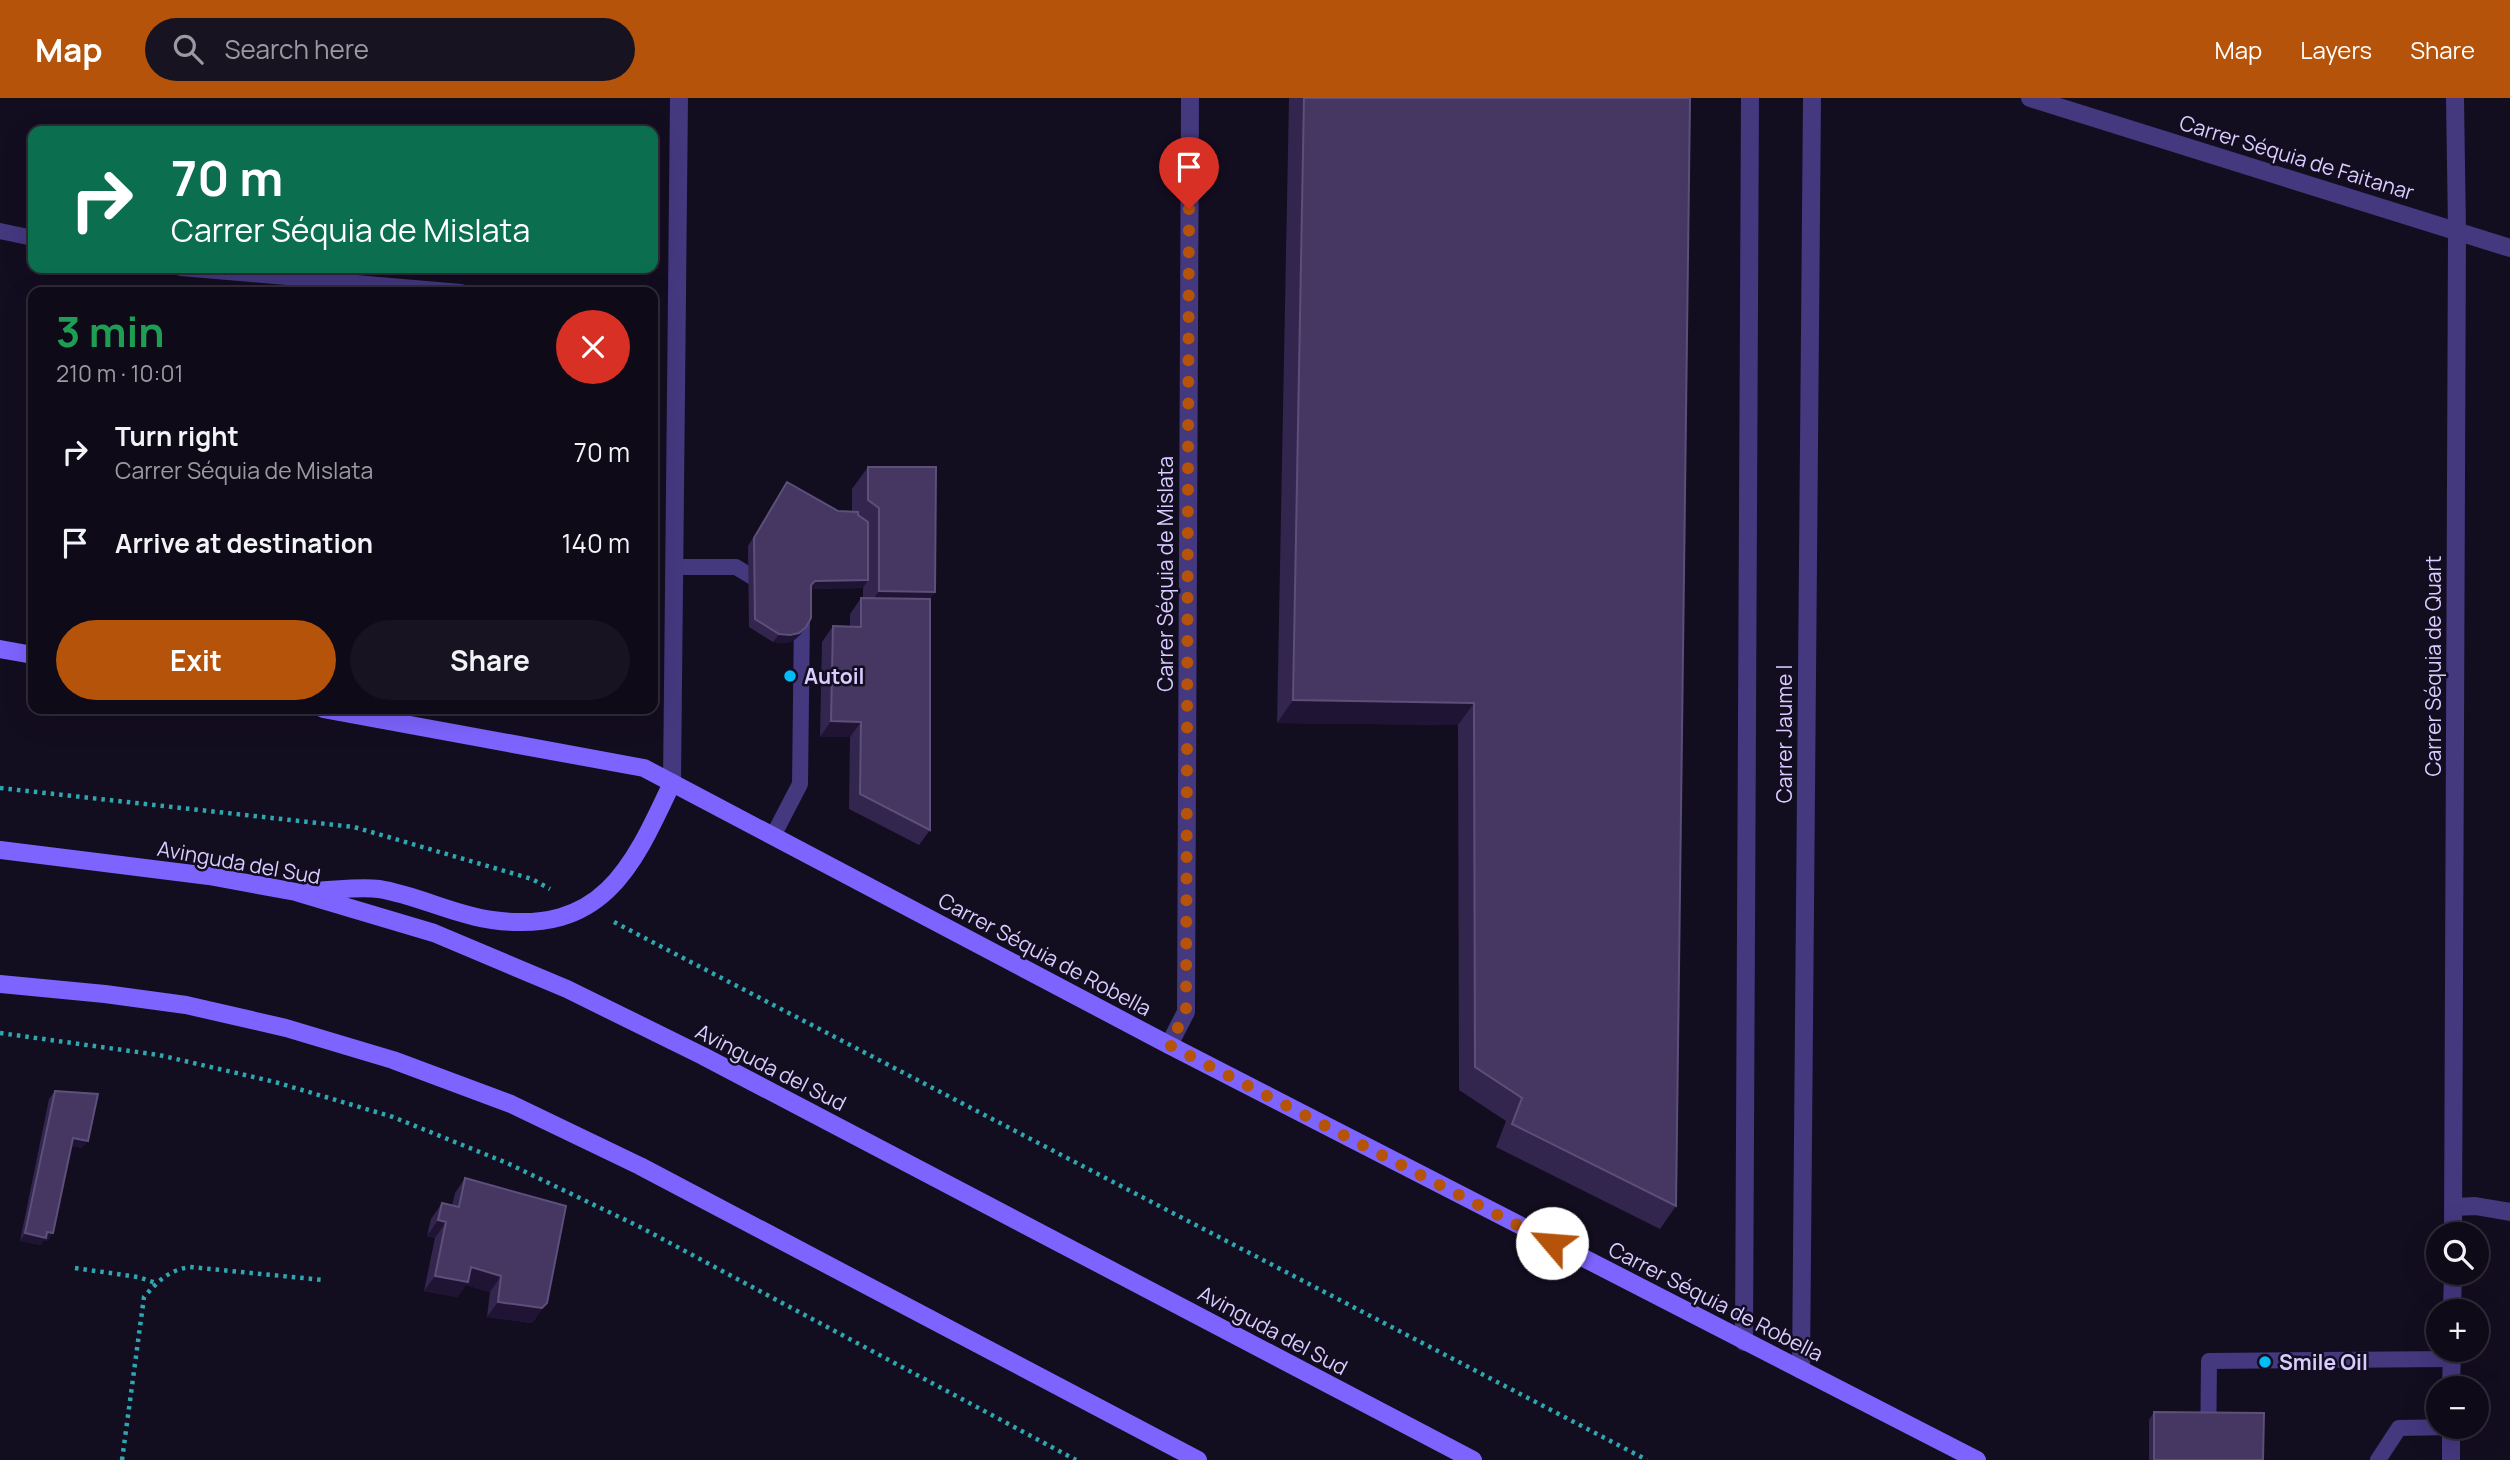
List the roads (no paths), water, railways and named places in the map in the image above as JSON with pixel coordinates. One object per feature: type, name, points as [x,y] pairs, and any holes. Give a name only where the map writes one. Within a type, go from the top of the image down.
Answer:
[{"type":"main road","points":[[0,649],[28,654]]},
{"type":"main road","name":"Carrer Séquia de Robella","points":[[350,714],[644,768],[1169,1045],[1977,1460]]},
{"type":"main road","points":[[296,892],[378,888],[491,920],[543,922],[586,908],[610,891],[643,845],[672,783]]},
{"type":"main road","name":"Avinguda del Sud","points":[[0,850],[209,876],[296,892],[434,933],[567,989],[715,1063],[1473,1460]]},
{"type":"main road","points":[[0,984],[186,1005],[274,1025],[393,1060],[511,1104],[640,1166],[1198,1460]]},
{"type":"street","points":[[672,783],[679,98]]},
{"type":"street","name":"Carrer Séquia de Mislata","points":[[1169,1045],[1186,1012],[1190,98]]},
{"type":"street","name":"Carrer Jaume I","points":[[1744,1342],[1750,98]]},
{"type":"street","name":"Carrer Jaume I","points":[[1801,1370],[1812,98]]},
{"type":"street","name":"Carrer Séquia de Faitanar","points":[[2030,98],[2510,248]]},
{"type":"street","name":"Carrer Séquia de Quart","points":[[2453,1222],[2457,231],[2455,98]]},
{"type":"street","points":[[2454,1207],[2474,1206],[2510,1212]]},
{"type":"street","points":[[2451,1439],[2451,1460]]},
{"type":"lane","points":[[0,231],[28,237]]},
{"type":"lane","points":[[239,273],[403,287]]},
{"type":"lane","points":[[674,567],[736,567],[802,608],[800,784],[774,836]]},
{"type":"lane","points":[[2208,1460],[2209,1361],[2426,1355]]},
{"type":"lane","points":[[2378,1460],[2399,1428],[2426,1427]]},
{"type":"place","name":"Autoil","points":[[790,676]]},
{"type":"place","name":"Smile Oil","points":[[2265,1362]]}]
